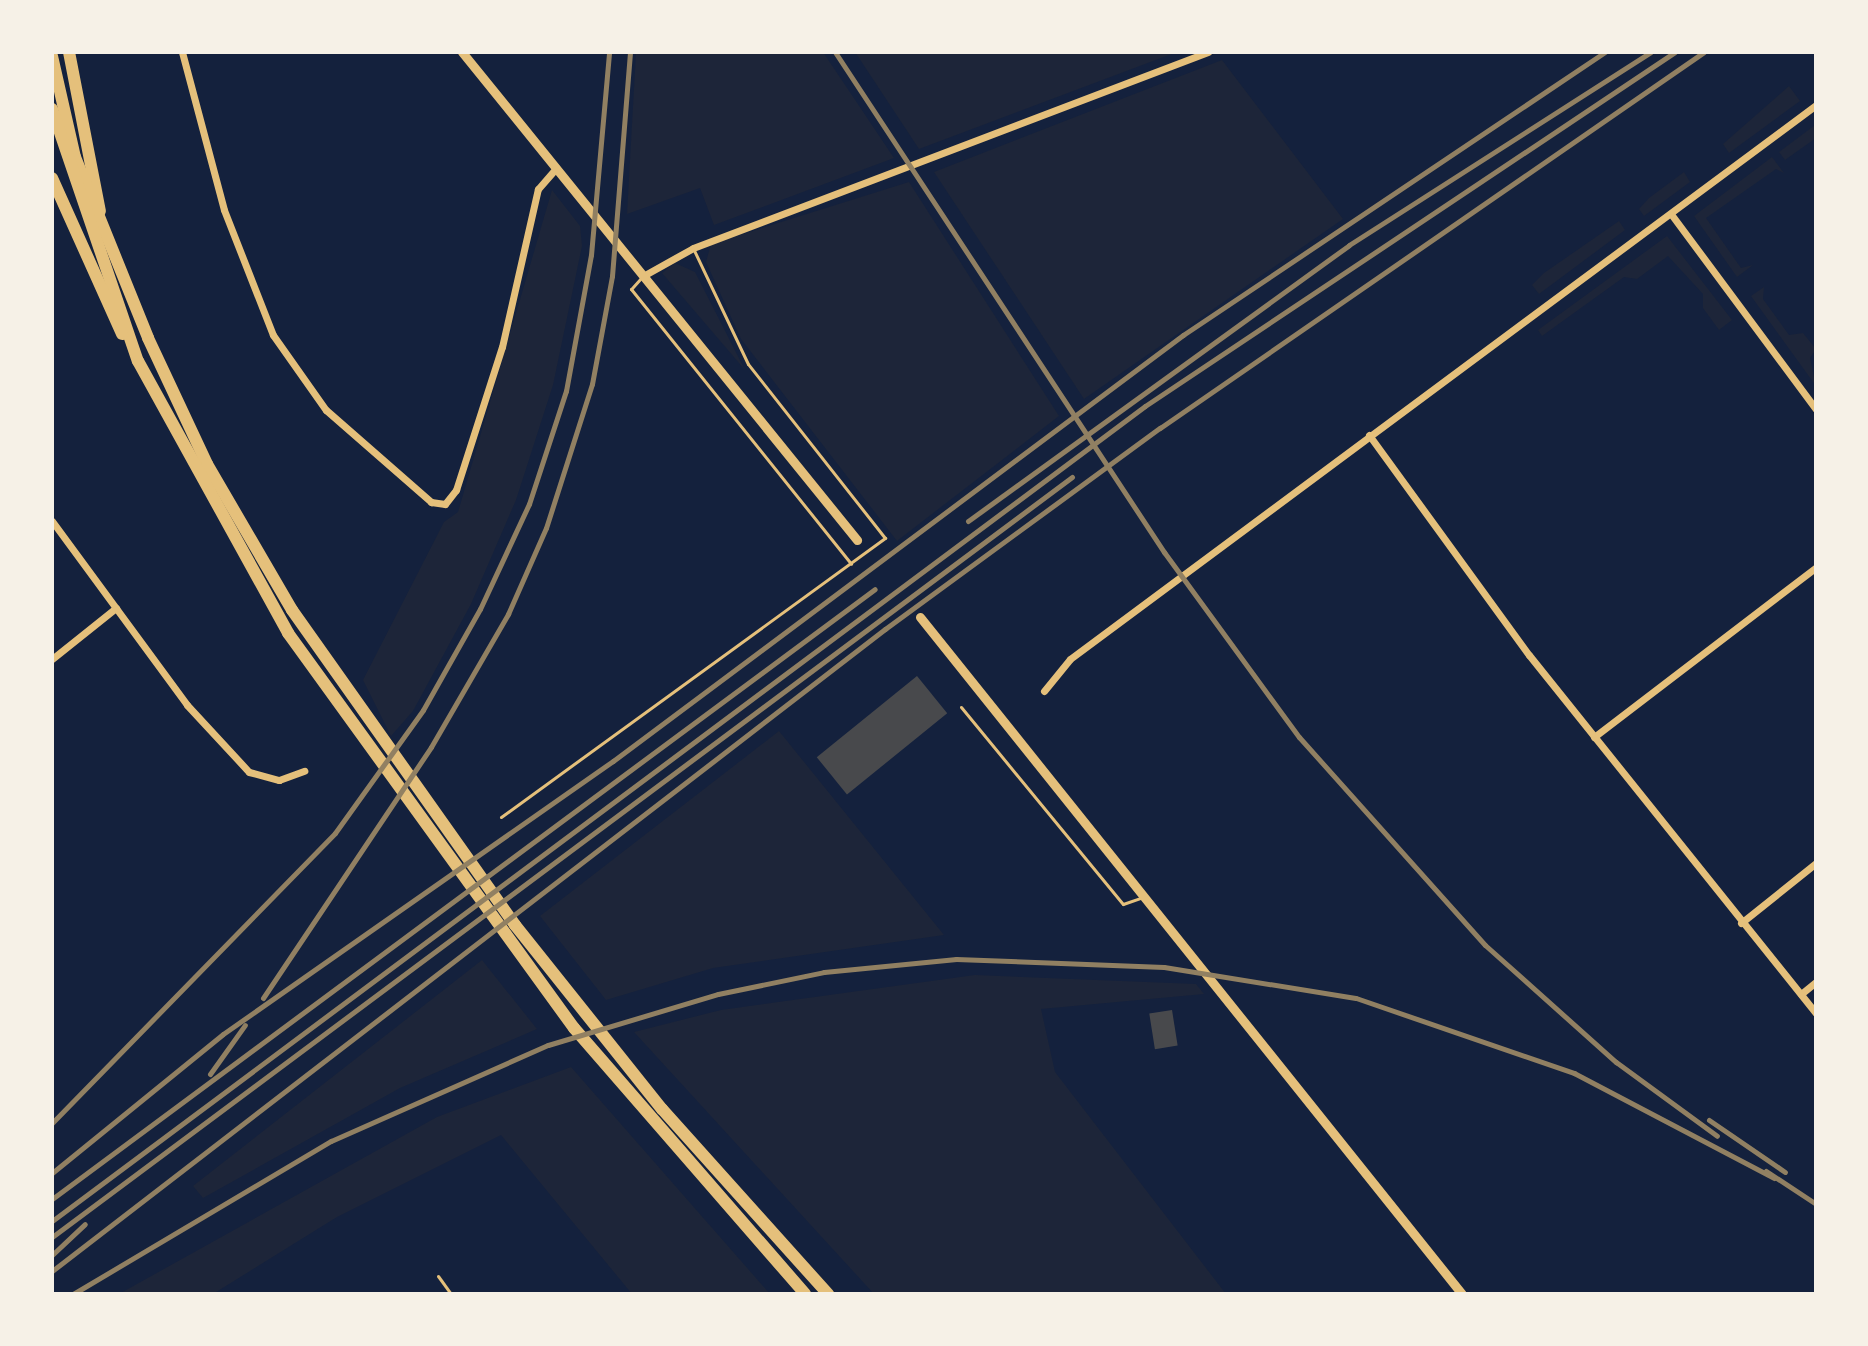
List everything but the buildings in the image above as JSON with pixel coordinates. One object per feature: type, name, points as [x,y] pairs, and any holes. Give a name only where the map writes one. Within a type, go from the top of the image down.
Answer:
[{"type":"highway","points":[[69,52],[101,223]]},
{"type":"highway","points":[[52,56],[75,157],[207,464],[385,749],[588,1018],[828,1294]]},
{"type":"highway","points":[[52,109],[138,361]]},
{"type":"highway","points":[[52,178],[138,361],[232,542],[373,759],[574,1028],[805,1294]]},
{"type":"street","points":[[182,52],[224,210],[273,335],[326,410],[431,502],[445,504],[456,490],[502,347],[538,189],[556,168]]},
{"type":"street","points":[[462,52],[857,540]]},
{"type":"street","points":[[643,276],[693,248],[1208,52]]},
{"type":"street","points":[[1044,691],[1070,659],[1816,105]]},
{"type":"street","points":[[1671,214],[1816,409]]},
{"type":"street","points":[[1369,435],[1594,737],[1816,1013]]},
{"type":"street","points":[[52,521],[187,705],[249,772],[279,780],[304,771]]},
{"type":"street","points":[[1594,737],[1816,567]]},
{"type":"street","points":[[52,659],[116,608]]},
{"type":"street","points":[[920,617],[1462,1294]]},
{"type":"street","points":[[1741,923],[1816,863]]},
{"type":"street","points":[[1801,994],[1816,982]]},
{"type":"lane","points":[[501,817],[885,538],[748,364],[693,248]]},
{"type":"lane","points":[[643,276],[631,289],[851,564]]},
{"type":"lane","points":[[961,707],[1123,904],[1143,895]]},
{"type":"lane","points":[[438,1276],[451,1294]]},
{"type":"shaded area","points":[[636,52],[823,52],[894,158],[714,225],[700,188],[627,214]]},
{"type":"shaded area","points":[[855,52],[1177,52],[919,149]]},
{"type":"shaded area","points":[[1222,60],[1343,219],[1084,399],[934,172]]},
{"type":"shaded area","points":[[1789,86],[1800,101],[1729,153],[1723,144]]},
{"type":"shaded area","points":[[1815,125],[1816,138],[1785,160],[1779,152]]},
{"type":"shaded area","points":[[1772,157],[1784,173],[1776,169],[1706,218],[1741,268],[1753,265],[1737,277],[1694,216]]},
{"type":"shaded area","points":[[1684,172],[1690,182],[1644,216],[1639,209],[1649,198]]},
{"type":"shaded area","points":[[909,182],[1059,416],[897,541],[741,339],[706,262],[711,244]]},
{"type":"shaded area","points":[[552,190],[580,226],[582,246],[553,385],[516,500],[471,604],[413,711],[391,736],[363,680],[444,522],[458,512]]},
{"type":"shaded area","points":[[1619,221],[1625,230],[1539,294],[1532,285],[1544,273]]},
{"type":"shaded area","points":[[1667,236],[1732,320],[1719,330],[1703,308],[1703,294],[1668,256],[1637,279],[1624,277],[1542,336],[1538,330]]},
{"type":"shaded area","points":[[675,263],[695,272],[745,370],[662,273]]},
{"type":"shaded area","points":[[1764,287],[1763,299],[1789,335],[1803,333],[1816,349],[1810,358],[1816,386],[1751,296]]},
{"type":"shaded area","points":[[779,731],[944,935],[713,968],[606,1000],[540,916]]},
{"type":"shaded area","points":[[482,960],[537,1029],[400,1088],[203,1198],[193,1186]]},
{"type":"shaded area","points":[[975,975],[1196,984],[1204,994],[1041,1009],[1055,1072],[1226,1294],[874,1294],[634,1032],[721,1010]]},
{"type":"shaded area","points":[[571,1067],[770,1294],[632,1294],[501,1135],[337,1217],[213,1294],[119,1294],[437,1117]]},
{"type":"railway","points":[[52,1123],[335,833],[423,710],[480,609],[529,504],[566,391],[591,255],[609,52]]},
{"type":"railway","points":[[263,998],[431,747],[508,614],[546,528],[592,384],[612,276],[630,52]]},
{"type":"railway","points":[[835,52],[1164,552],[1299,737],[1485,945],[1616,1062],[1717,1136]]},
{"type":"railway","points":[[52,1173],[223,1034],[613,761],[1183,335],[1605,52]]},
{"type":"railway","points":[[968,521],[1349,245],[1651,52]]},
{"type":"railway","points":[[52,1221],[1145,406],[1675,52]]},
{"type":"railway","points":[[52,1271],[885,629],[1160,428],[1704,52]]},
{"type":"railway","points":[[52,1237],[1072,477]]},
{"type":"railway","points":[[52,1199],[875,589]]},
{"type":"railway","points":[[73,1294],[331,1141],[548,1045],[718,994],[824,972],[956,959],[1164,967],[1356,998],[1574,1073],[1774,1178]]},
{"type":"railway","points":[[210,1074],[245,1025]]},
{"type":"railway","points":[[1709,1120],[1785,1172]]},
{"type":"railway","points":[[1766,1171],[1816,1204]]},
{"type":"railway","points":[[52,1255],[85,1224]]}]
